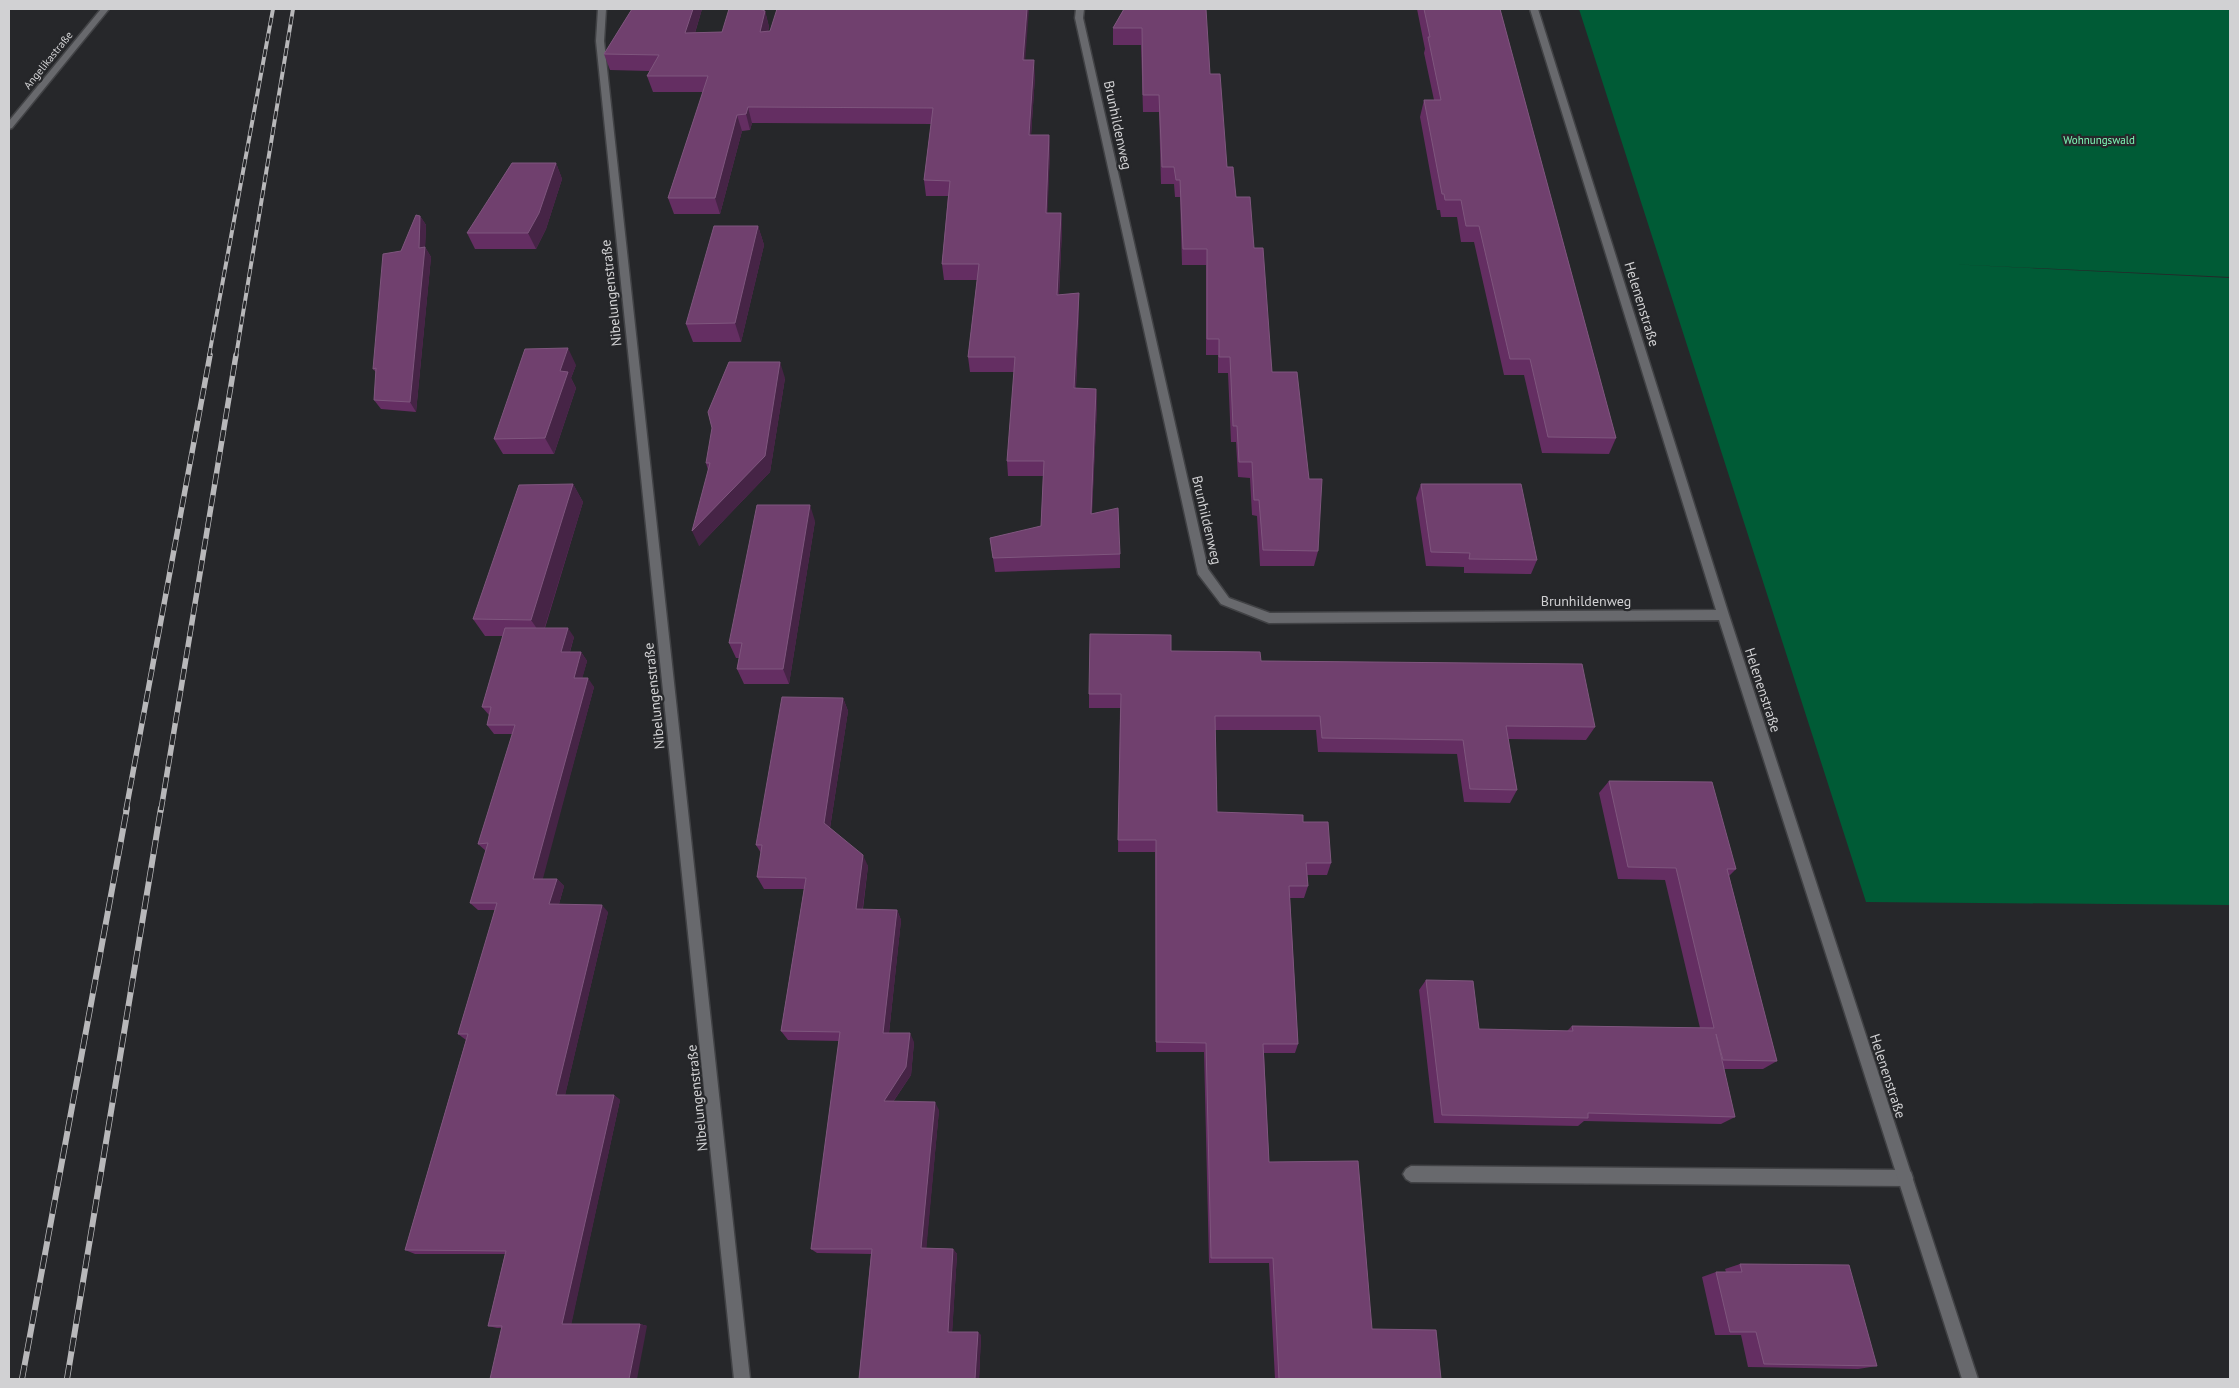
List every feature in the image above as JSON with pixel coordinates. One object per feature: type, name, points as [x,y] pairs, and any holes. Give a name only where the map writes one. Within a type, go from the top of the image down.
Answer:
[{"type":"street","name":"Angelikastraße","points":[[9,126],[105,9]]},
{"type":"street","name":"Nibelungenstraße","points":[[602,9],[600,41],[742,1379]]},
{"type":"street","name":"Brunhildenweg","points":[[1080,9],[1080,18],[1202,571],[1225,600],[1269,618],[1723,615]]},
{"type":"street","name":"Helenenstraße","points":[[1534,9],[1723,615],[1970,1379]]},
{"type":"street","points":[[1411,1174],[1905,1178]]},
{"type":"green space","name":"Wohnungswald","points":[[1579,9],[2230,9],[2230,277],[1948,264],[2230,278],[2230,905],[1866,902]]},
{"type":"building","points":[[632,9],[693,9],[685,33],[722,32],[729,9],[759,9],[765,11],[760,32],[770,31],[777,9],[1027,9],[1023,60],[1034,60],[1029,135],[1049,135],[1046,213],[1061,213],[1057,295],[1079,293],[1074,388],[1096,389],[1091,514],[1118,508],[1120,554],[993,558],[990,538],[1041,526],[1044,461],[1007,461],[1015,357],[968,357],[979,264],[942,264],[950,181],[924,180],[933,108],[748,107],[746,114],[737,115],[715,198],[668,198],[708,76],[647,76],[659,55],[604,54]]},
{"type":"building","points":[[1124,9],[1206,9],[1210,74],[1220,74],[1227,167],[1233,167],[1236,197],[1250,197],[1254,248],[1263,248],[1272,372],[1297,372],[1309,479],[1322,479],[1318,551],[1263,550],[1259,500],[1254,500],[1252,462],[1239,462],[1237,426],[1233,426],[1230,357],[1219,357],[1219,339],[1207,339],[1207,249],[1183,249],[1180,180],[1176,180],[1174,167],[1162,167],[1159,95],[1143,95],[1142,28],[1113,28]]},
{"type":"building","points":[[1424,9],[1500,9],[1616,438],[1548,437],[1530,359],[1510,359],[1479,226],[1466,226],[1461,200],[1445,200],[1444,194],[1442,194],[1424,100],[1441,100]]},
{"type":"building","points":[[512,163],[556,163],[539,213],[528,233],[467,233]]},
{"type":"building","points":[[416,215],[420,216],[419,248],[425,247],[410,402],[374,400],[376,368],[373,369],[383,254],[401,251]]},
{"type":"building","points":[[714,226],[758,226],[735,323],[686,324]]},
{"type":"building","points":[[568,348],[560,371],[568,372],[545,438],[494,439],[525,349]]},
{"type":"building","points":[[729,362],[780,362],[765,456],[692,531],[710,463],[706,463],[712,428],[708,412]]},
{"type":"building","points":[[573,484],[531,620],[473,619],[519,485]]},
{"type":"building","points":[[1421,484],[1521,484],[1537,560],[1469,559],[1470,553],[1431,552]]},
{"type":"building","points":[[757,505],[810,505],[783,669],[737,669],[742,643],[729,643]]},
{"type":"building","points":[[505,628],[568,628],[561,652],[581,652],[574,678],[588,678],[533,879],[557,879],[549,904],[602,905],[556,1095],[614,1095],[562,1324],[640,1324],[629,1379],[490,1379],[502,1326],[488,1326],[506,1251],[405,1250],[468,1034],[458,1034],[497,903],[470,903],[488,843],[478,844],[515,725],[487,725],[491,707],[482,707]]},
{"type":"building","points":[[1090,634],[1171,635],[1171,651],[1260,652],[1261,661],[1582,664],[1595,727],[1506,726],[1517,790],[1470,789],[1463,740],[1322,738],[1320,716],[1215,716],[1217,812],[1303,815],[1303,822],[1328,822],[1331,863],[1306,863],[1308,886],[1289,886],[1298,1044],[1263,1044],[1269,1162],[1358,1161],[1372,1329],[1436,1330],[1441,1379],[1279,1379],[1273,1258],[1211,1258],[1206,1043],[1156,1042],[1156,840],[1118,840],[1121,694],[1089,694]]},
{"type":"building","points":[[782,697],[843,698],[824,823],[863,855],[856,909],[897,910],[883,1033],[910,1033],[906,1067],[884,1101],[935,1102],[921,1248],[953,1249],[948,1332],[978,1332],[975,1379],[859,1379],[872,1249],[811,1249],[840,1032],[781,1031],[806,878],[757,877],[762,845],[756,845]]},
{"type":"building","points":[[1609,781],[1712,782],[1736,869],[1727,869],[1777,1061],[1723,1060],[1716,1034],[1735,1117],[1588,1113],[1588,1118],[1442,1115],[1426,980],[1473,981],[1479,1029],[1573,1031],[1572,1026],[1714,1028],[1676,868],[1628,867]]},
{"type":"building","points":[[1740,1264],[1849,1265],[1877,1366],[1764,1364],[1756,1332],[1730,1332],[1716,1272],[1742,1272]]},
{"type":"railway","points":[[209,356],[273,9]]},
{"type":"railway","points":[[236,356],[293,9]]},
{"type":"railway","points":[[126,810],[210,355]]},
{"type":"railway","points":[[161,810],[236,355]]},
{"type":"railway","points":[[22,1379],[127,808]]},
{"type":"railway","points":[[67,1379],[161,808]]}]
